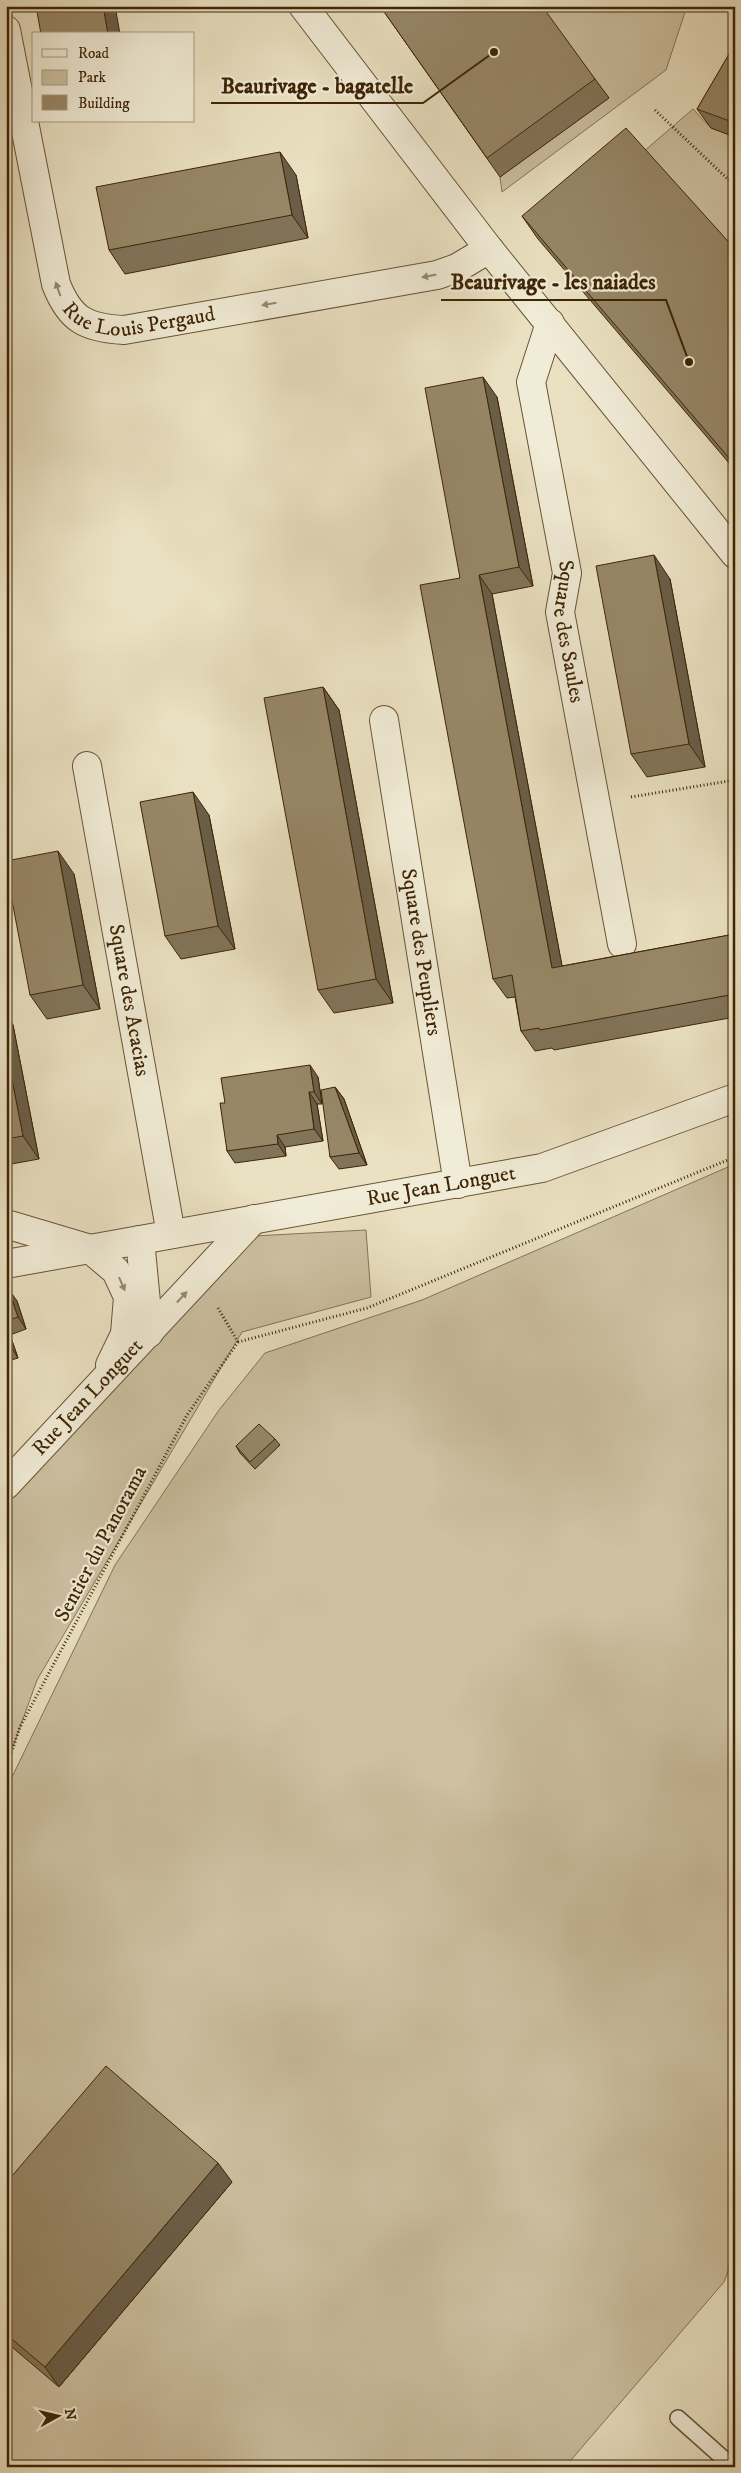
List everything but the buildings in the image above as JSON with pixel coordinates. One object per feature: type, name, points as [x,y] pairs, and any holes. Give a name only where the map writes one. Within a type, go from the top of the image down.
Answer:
[{"type":"street","points":[[303,6],[489,249],[735,554]]},
{"type":"street","name":"Rue Louis Pergaud","points":[[6,30],[56,284],[62,301],[71,313],[86,324],[106,329],[124,330],[437,275],[457,268],[489,249]]},
{"type":"street","name":"Square des Saules","points":[[550,323],[531,382],[567,573],[560,612],[622,944]]},
{"type":"street","name":"Square des Peupliers","points":[[384,720],[458,1184]]},
{"type":"street","name":"Square des Acacias","points":[[87,766],[172,1234]]},
{"type":"street","name":"Rue Jean Longuet","points":[[6,1264],[542,1168],[735,1098]]},
{"type":"street","name":"Rue Jean Longuet","points":[[6,1485],[97,1390],[254,1219]]},
{"type":"street","points":[[6,1224],[90,1249],[116,1271],[128,1297],[125,1334],[97,1390]]},
{"type":"street","points":[[140,1240],[149,1333]]},
{"type":"lane","points":[[678,2418],[734,2466]]},
{"type":"path","points":[[655,110],[735,186]]},
{"type":"path","points":[[596,803],[735,780]]},
{"type":"path","points":[[214,1301],[238,1342],[367,1308],[735,1157]]},
{"type":"path","name":"Sentier du Panorama","points":[[6,1769],[20,1727],[188,1415],[238,1342]]},
{"type":"green space","points":[[541,6],[687,6],[666,70],[502,192],[500,177],[609,98]]},
{"type":"green space","points":[[693,109],[711,128],[735,137],[735,254],[643,152]]},
{"type":"green space","points":[[735,1164],[735,2253],[724,2282],[565,2467],[6,2467],[6,1797],[13,1775],[115,1565],[219,1410],[265,1353],[422,1300]]},
{"type":"green space","points":[[366,1230],[371,1297],[242,1332],[37,1680],[6,1766],[6,1473],[254,1236]]},
{"type":"place","name":"Beaurivage - bagatelle","points":[[494,52]]},
{"type":"place","name":"Beaurivage - les naiades","points":[[689,362]]}]
